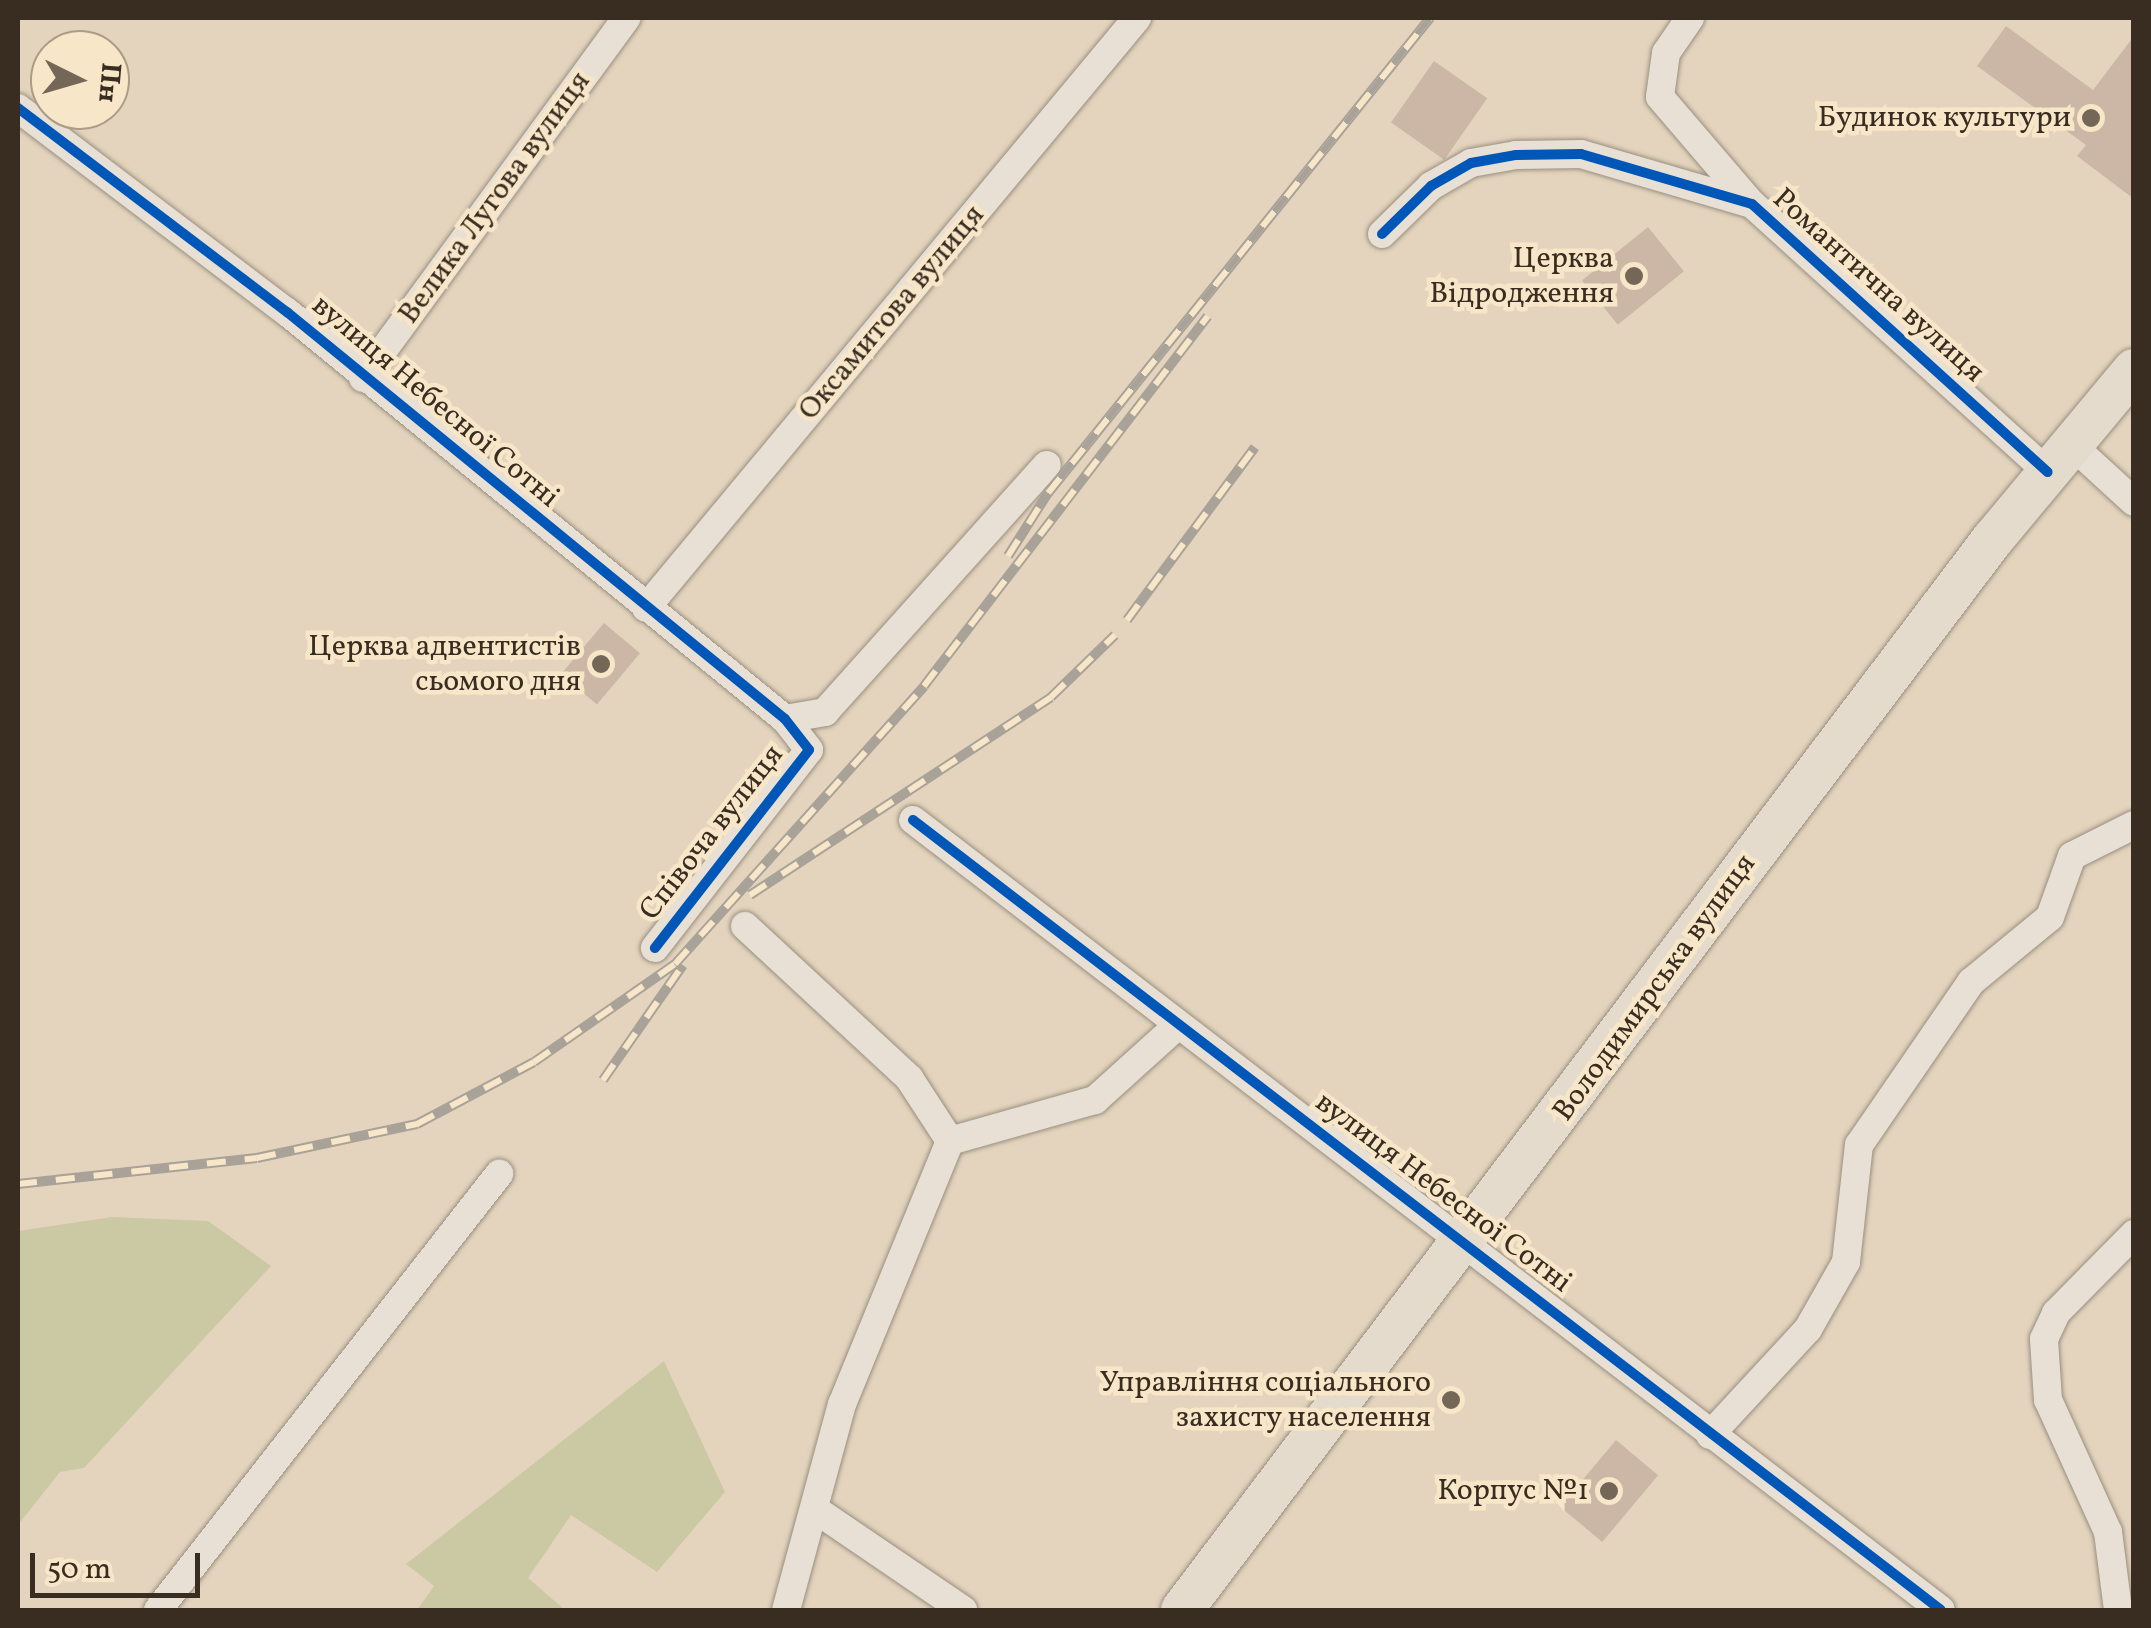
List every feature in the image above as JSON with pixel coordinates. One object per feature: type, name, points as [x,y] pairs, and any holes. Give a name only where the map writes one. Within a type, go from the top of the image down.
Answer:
[{"type":"main road","name":"Володимирська вулиця","points":[[1182,1610],[2061,459],[2134,370]]},
{"type":"street","name":"Велика Лугова вулиця","points":[[363,378],[626,18]]},
{"type":"street","name":"Оксамитова вулиця","points":[[646,608],[1137,18]]},
{"type":"street","points":[[1690,18],[1666,52],[1660,98],[1752,204]]},
{"type":"street","name":"вулиця Небесної Сотні","points":[[18,108],[363,378],[785,719],[808,750]]},
{"type":"street","name":"Романтична вулиця","points":[[1382,234],[1431,186],[1471,163],[1516,155],[1581,154],[1752,204],[2061,459],[2134,502]]},
{"type":"street","points":[[785,719],[825,712],[1048,464]]},
{"type":"street","name":"Співоча вулиця","points":[[655,948],[808,750]]},
{"type":"street","name":"вулиця Небесної Сотні","points":[[913,820],[1178,1025],[1468,1240],[1710,1435],[1940,1610]]},
{"type":"street","points":[[1710,1435],[1808,1329],[1837,1279],[1856,1224],[1859,1145],[1971,982],[2050,918],[2072,856],[2134,825]]},
{"type":"street","points":[[745,926],[909,1078],[950,1141]]},
{"type":"street","points":[[950,1141],[1096,1100],[1178,1025]]},
{"type":"street","points":[[786,1610],[842,1404],[950,1141]]},
{"type":"street","points":[[158,1610],[499,1174]]},
{"type":"street","points":[[2118,1610],[2108,1532],[2048,1400],[2044,1339],[2056,1313],[2134,1234]]},
{"type":"street","points":[[816,1510],[963,1610]]},
{"type":"shaded area","points":[[112,1217],[208,1221],[271,1266],[84,1468],[60,1472],[18,1525],[18,1231]]},
{"type":"shaded area","points":[[664,1361],[725,1492],[657,1572],[571,1515],[528,1578],[565,1610],[417,1610],[434,1586],[406,1564]]},
{"type":"building","name":"Будинок культури","points":[[2006,26],[2093,90],[2134,36],[2134,199],[2077,156],[2086,145],[1977,66]]},
{"type":"building","points":[[1434,61],[1487,98],[1444,160],[1391,122]]},
{"type":"building","name":"Церква Відродження","points":[[1648,227],[1684,271],[1618,325],[1582,280]]},
{"type":"building","name":"Церква адвентистів сьомого дня","points":[[604,623],[640,653],[597,705],[561,674]]},
{"type":"building","name":"Корпус №1","points":[[1616,1440],[1658,1475],[1602,1542],[1560,1507]]},
{"type":"railway","points":[[1008,556],[1048,493],[1430,18]]},
{"type":"railway","points":[[18,1184],[257,1158],[417,1124],[534,1062],[675,964],[924,686],[1208,316]]},
{"type":"railway","points":[[1127,620],[1255,447]]},
{"type":"railway","points":[[750,895],[1051,697],[1115,635]]},
{"type":"railway","points":[[603,1080],[683,965]]},
{"type":"cycle path","points":[[18,108],[287,312],[785,719],[809,750],[655,948]]},
{"type":"cycle path","points":[[1382,234],[1431,186],[1471,163],[1516,155],[1581,154],[1752,204],[2048,472]]},
{"type":"cycle path","points":[[913,820],[1941,1610]]},
{"type":"place","name":"Будинок культури","points":[[2091,118]]},
{"type":"place","name":"Церква Відродження","points":[[1634,276]]},
{"type":"place","name":"Церква адвентистів сьомого дня","points":[[601,664]]},
{"type":"place","name":"Управління соціального захисту населення","points":[[1451,1400]]},
{"type":"place","name":"Корпус №1","points":[[1609,1491]]}]
